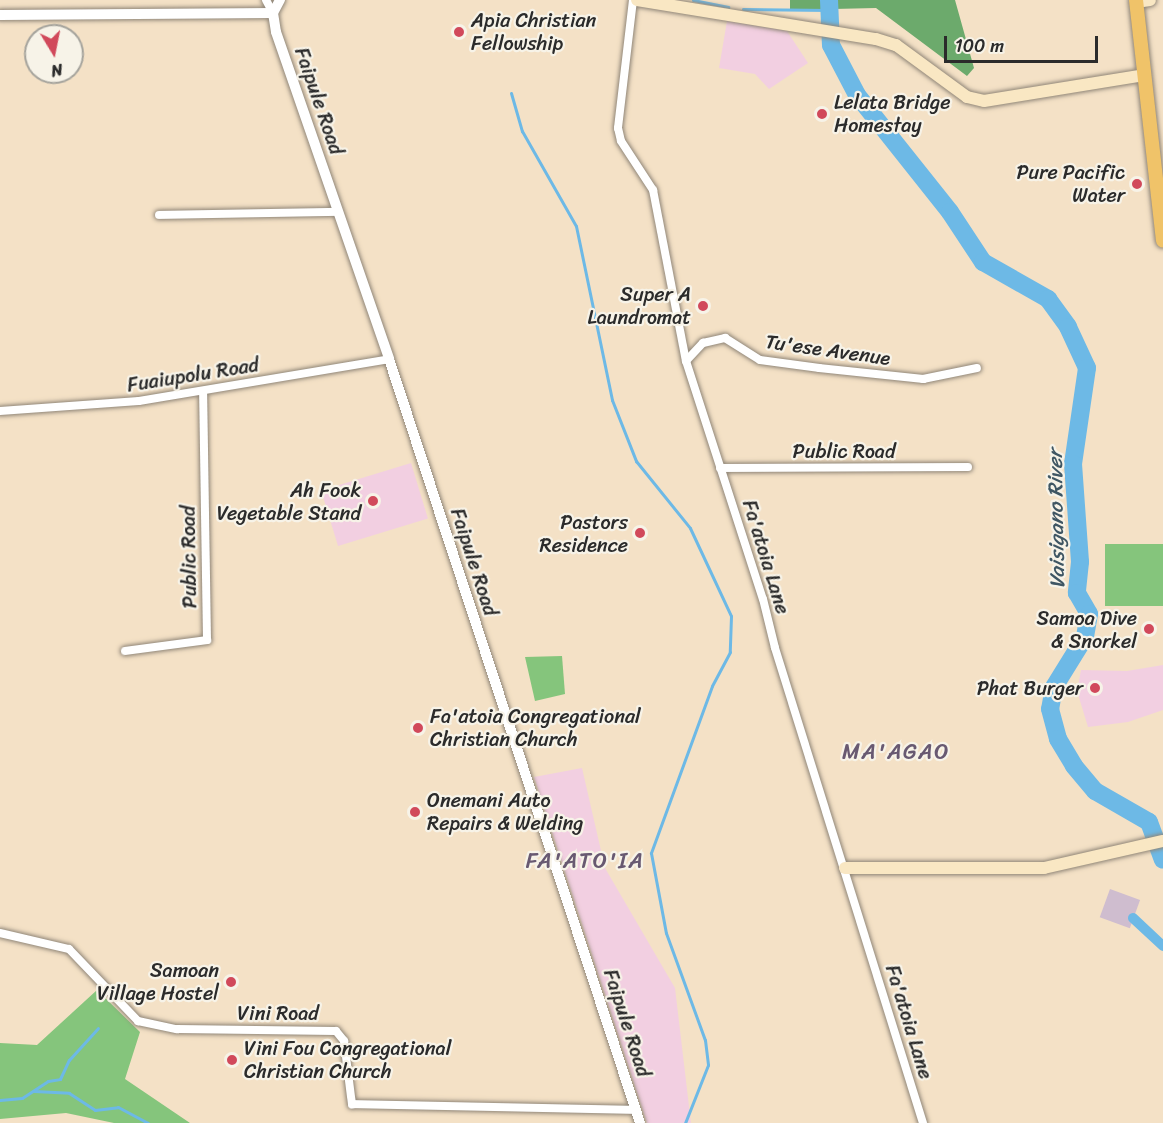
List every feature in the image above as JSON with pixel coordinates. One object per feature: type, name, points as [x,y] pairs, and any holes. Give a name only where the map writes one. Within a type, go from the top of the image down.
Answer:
[{"type":"main road","points":[[635,0],[858,36],[896,45],[967,98],[984,101],[1144,75]]},
{"type":"main road","points":[[1141,1],[1144,75],[1163,240]]},
{"type":"main road","points":[[844,868],[1044,868],[1163,841]]},
{"type":"street","points":[[266,0],[273,13]]},
{"type":"street","points":[[273,13],[280,0]]},
{"type":"street","name":"Fa'atoia Lane","points":[[635,0],[618,128],[631,161],[653,190],[686,361],[922,1123]]},
{"type":"street","points":[[0,15],[273,13]]},
{"type":"street","name":"Faipule Road","points":[[273,13],[276,32],[389,359],[640,1123]]},
{"type":"street","points":[[159,215],[338,212]]},
{"type":"street","name":"Tu'ese Avenue","points":[[686,361],[703,343],[725,338],[760,360],[819,368],[923,379],[977,368]]},
{"type":"street","name":"Fuaiupolu Road","points":[[0,411],[140,401],[389,359]]},
{"type":"street","name":"Public Road","points":[[125,651],[207,640],[203,391]]},
{"type":"street","name":"Public Road","points":[[720,468],[968,467]]},
{"type":"street","name":"Vini Road","points":[[0,933],[69,949],[138,1021],[177,1029],[336,1031],[344,1041],[352,1104],[636,1110]]},
{"type":"shaded area","points":[[727,21],[787,31],[808,63],[769,89],[755,74],[719,68]]},
{"type":"shaded area","name":"Ah Fook Vegetable Stand","points":[[411,463],[428,518],[338,546],[321,490]]},
{"type":"shaded area","points":[[1163,665],[1163,710],[1128,722],[1088,727],[1077,691],[1081,670],[1127,671]]},
{"type":"shaded area","points":[[582,768],[605,868],[675,988],[691,1123],[647,1123],[534,777]]},
{"type":"shaded area","points":[[1110,889],[1140,900],[1130,928],[1100,917]]},
{"type":"green space","points":[[790,0],[955,0],[974,68],[967,76],[876,8],[790,10]]},
{"type":"green space","points":[[1105,544],[1163,544],[1163,606],[1105,606]]},
{"type":"green space","points":[[562,656],[565,694],[535,701],[525,657]]},
{"type":"green space","points":[[97,990],[140,1032],[125,1079],[190,1123],[114,1123],[66,1113],[0,1119],[0,1043],[37,1045]]},
{"type":"waterway","points":[[693,0],[728,7]]},
{"type":"waterway","name":"Vaisigano River","points":[[829,0],[831,45],[857,95],[950,212],[983,262],[1048,299],[1068,327],[1087,368],[1073,464],[1080,562],[1077,593],[1089,614],[1085,637],[1054,687],[1050,709],[1058,739],[1074,766],[1095,791],[1149,822],[1163,860]]},
{"type":"waterway","points":[[743,9],[829,10]]},
{"type":"waterway","points":[[511,93],[522,131],[576,226],[612,400],[636,461],[690,528],[731,616],[730,652],[712,686],[651,853],[666,933],[705,1040],[708,1065],[685,1123]]},
{"type":"waterway","points":[[1133,918],[1163,946]]},
{"type":"waterway","points":[[0,1100],[22,1098],[48,1081],[60,1079],[69,1060],[98,1028]]},
{"type":"waterway","points":[[34,1091],[69,1093],[95,1110],[118,1107],[148,1123]]},
{"type":"place","name":"Apia Christian Fellowship","points":[[459,32]]},
{"type":"place","name":"Lelata Bridge Homestay","points":[[822,114]]},
{"type":"place","name":"Pure Pacific Water","points":[[1137,184]]},
{"type":"place","name":"Super A Laundromat","points":[[703,306]]},
{"type":"place","name":"Ah Fook Vegetable Stand","points":[[373,501]]},
{"type":"place","name":"Pastors Residence","points":[[640,533]]},
{"type":"place","name":"Samoa Dive & Snorkel","points":[[1149,629]]},
{"type":"place","name":"Phat Burger","points":[[1095,688]]},
{"type":"place","name":"Fa'atoia Congregational Christian Church","points":[[418,728]]},
{"type":"place","name":"Onemani Auto Repairs & Welding","points":[[415,812]]},
{"type":"place","name":"Samoan Village Hostel","points":[[231,982]]},
{"type":"place","name":"Vini Fou Congregational Christian Church","points":[[232,1060]]},
{"type":"district","name":"MA'AGAO","points":[[896,752]]},
{"type":"district","name":"FA'ATO'IA","points":[[585,861]]}]
